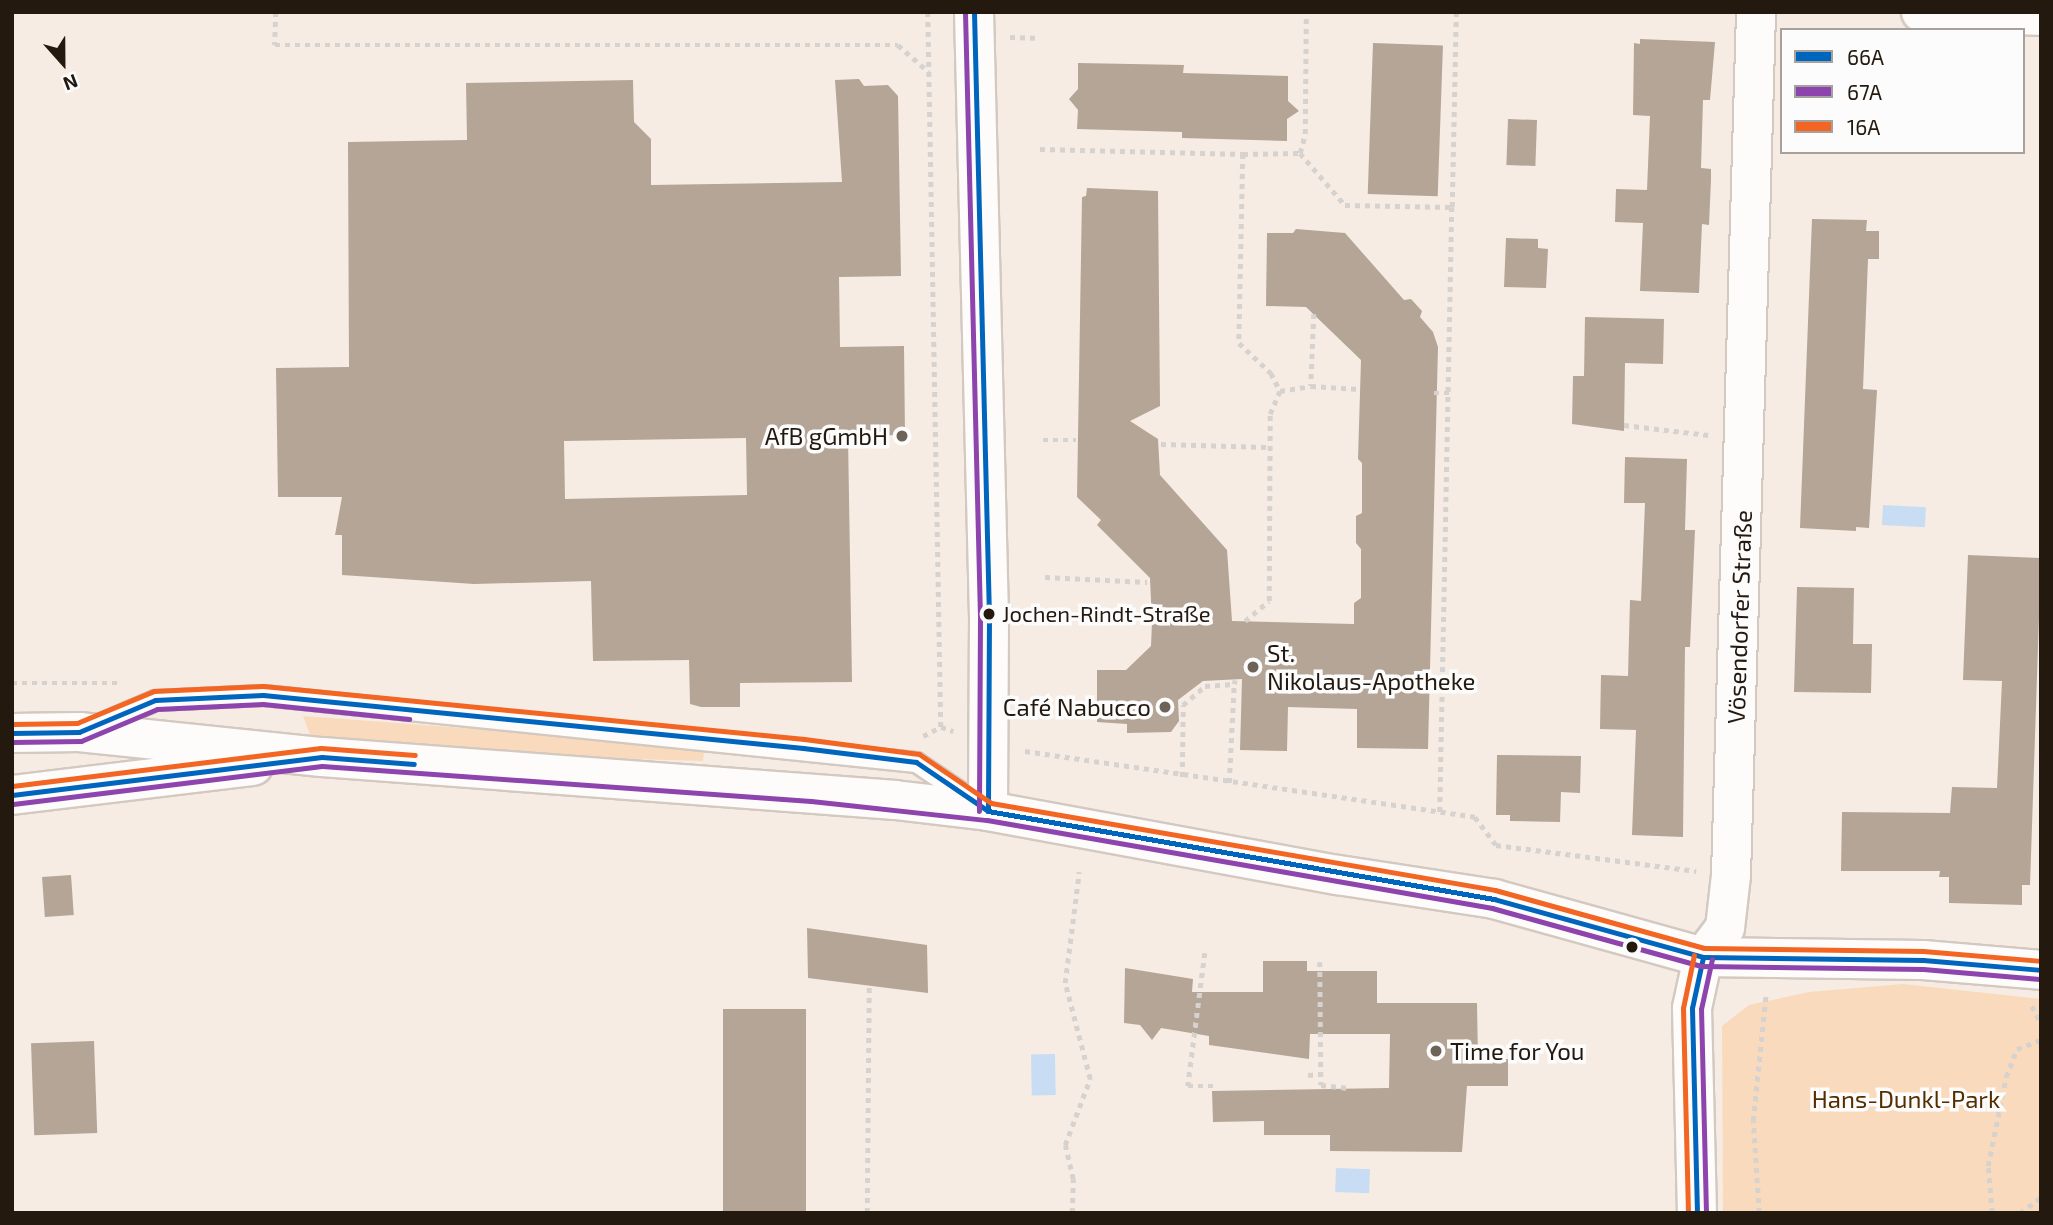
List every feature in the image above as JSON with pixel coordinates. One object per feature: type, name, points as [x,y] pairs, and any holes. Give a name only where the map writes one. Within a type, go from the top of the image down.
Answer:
[{"type":"main road","points":[[974,12],[989,617],[988,811]]},
{"type":"main road","name":"Vösendorfer Straße","points":[[1697,1213],[1692,1008],[1703,957],[1725,928],[1731,875],[1756,12]]},
{"type":"main road","points":[[1921,12],[2041,16]]},
{"type":"main road","points":[[12,733],[79,732],[322,757],[813,792],[988,811],[1338,876],[1494,899],[1703,957],[1923,960],[2041,970]]},
{"type":"main road","points":[[12,795],[322,757]]},
{"type":"lane","points":[[79,732],[155,700],[263,695],[916,762],[988,811]]},
{"type":"path","points":[[276,12],[275,45],[898,46],[930,73]]},
{"type":"path","points":[[928,12],[941,727]]},
{"type":"path","points":[[1300,153],[1305,134],[1306,12]]},
{"type":"path","points":[[1440,812],[1456,12]]},
{"type":"path","points":[[1040,149],[1300,153]]},
{"type":"path","points":[[1300,153],[1345,205],[1452,207]]},
{"type":"path","points":[[1243,154],[1239,343],[1271,373],[1280,391]]},
{"type":"path","points":[[1311,386],[1314,314]]},
{"type":"path","points":[[1280,391],[1311,386],[1359,389]]},
{"type":"path","points":[[1244,621],[1269,601],[1267,447],[1270,414],[1280,391]]},
{"type":"path","points":[[1434,393],[1449,393]]},
{"type":"path","points":[[1624,425],[1683,434],[1744,435]]},
{"type":"path","points":[[1043,440],[1076,440]]},
{"type":"path","points":[[1161,444],[1267,447]]},
{"type":"path","points":[[1045,577],[1147,582]]},
{"type":"path","points":[[1182,777],[1183,705],[1205,686],[1234,682],[1229,783]]},
{"type":"path","points":[[1017,749],[1182,777],[1475,817],[1496,845],[1731,875]]},
{"type":"path","points":[[1072,1213],[1073,1178],[1065,1145],[1090,1079],[1065,983],[1079,872]]},
{"type":"path","points":[[1205,953],[1188,1086],[1213,1086]]},
{"type":"path","points":[[1320,962],[1321,1085],[1349,1088]]},
{"type":"path","points":[[867,1213],[869,987]]},
{"type":"path","points":[[1758,990],[1767,989],[1753,1121],[1759,1213]]},
{"type":"path","points":[[1992,1213],[1988,1166],[2006,1077],[2017,1049],[2041,1040]]},
{"type":"path","points":[[1308,1075],[1321,1074]]},
{"type":"path","points":[[2020,1213],[2041,1197]]},
{"type":"green space","points":[[303,716],[704,750],[703,761],[633,759],[311,737]]},
{"type":"green space","name":"Hans-Dunkl-Park","points":[[1903,984],[2041,999],[2041,1213],[1723,1213],[1722,1026],[1749,1005],[1809,992]]},
{"type":"water","points":[[1883,505],[1926,507],[1925,527],[1882,525]]},
{"type":"water","points":[[1031,1054],[1055,1054],[1056,1095],[1032,1095]]},
{"type":"water","points":[[1336,1168],[1370,1169],[1369,1193],[1335,1192]]},
{"type":"building","points":[[1640,39],[1715,42],[1710,100],[1703,100],[1701,168],[1711,169],[1711,180],[1709,225],[1702,224],[1699,293],[1640,291],[1643,223],[1615,222],[1616,189],[1647,190],[1650,116],[1633,115],[1634,43],[1640,44]]},
{"type":"building","points":[[1373,43],[1443,45],[1438,196],[1368,194]]},
{"type":"building","points":[[1078,63],[1184,65],[1183,73],[1288,76],[1288,101],[1299,111],[1287,119],[1287,141],[1182,138],[1182,132],[1077,129],[1078,110],[1069,99],[1078,89]]},
{"type":"building","points":[[859,79],[864,86],[888,85],[898,96],[901,276],[839,277],[840,347],[904,346],[905,435],[848,436],[852,682],[740,683],[740,707],[701,707],[690,704],[689,660],[593,661],[591,581],[474,584],[342,575],[342,535],[335,535],[342,497],[278,497],[276,368],[349,367],[348,142],[467,140],[466,83],[633,80],[634,122],[651,139],[651,185],[842,182],[835,80]],"holes":[[[746,438],[747,495],[565,499],[564,441]]]},
{"type":"building","points":[[1508,119],[1537,120],[1535,166],[1506,165]]},
{"type":"building","points":[[1087,188],[1158,191],[1160,406],[1130,421],[1158,439],[1160,475],[1227,550],[1232,621],[1354,624],[1354,603],[1361,598],[1361,549],[1356,543],[1356,516],[1362,513],[1362,463],[1358,459],[1361,360],[1306,307],[1266,306],[1267,233],[1293,233],[1296,229],[1345,233],[1404,300],[1411,299],[1422,311],[1420,317],[1433,332],[1438,347],[1428,749],[1357,748],[1357,709],[1288,707],[1287,751],[1240,750],[1242,679],[1203,681],[1178,700],[1179,721],[1171,732],[1127,733],[1127,724],[1097,722],[1097,670],[1126,670],[1151,646],[1152,622],[1150,578],[1097,525],[1101,520],[1077,497],[1082,197],[1086,196]]},
{"type":"building","points":[[1812,219],[1867,220],[1866,231],[1879,231],[1879,259],[1868,259],[1863,389],[1877,390],[1869,528],[1856,527],[1856,531],[1800,528]]},
{"type":"building","points":[[1506,238],[1538,239],[1538,248],[1548,249],[1546,288],[1504,287]]},
{"type":"building","points":[[1585,317],[1664,319],[1663,364],[1625,363],[1624,431],[1572,424],[1573,376],[1584,376]]},
{"type":"building","points":[[1625,457],[1687,459],[1685,530],[1695,530],[1690,647],[1685,647],[1683,837],[1632,835],[1636,730],[1600,729],[1601,675],[1628,676],[1630,600],[1641,601],[1645,503],[1624,503]]},
{"type":"building","points":[[1968,555],[2041,558],[2030,885],[2022,885],[2022,905],[1949,903],[1949,877],[1939,877],[1940,871],[1841,871],[1842,812],[1950,813],[1952,787],[1997,788],[2002,681],[1963,680]]},
{"type":"building","points":[[1797,587],[1854,588],[1853,644],[1872,644],[1871,693],[1794,692]]},
{"type":"building","points":[[1497,755],[1581,756],[1580,793],[1561,792],[1560,822],[1510,821],[1510,815],[1496,815]]},
{"type":"building","points":[[71,875],[74,915],[45,917],[42,877]]},
{"type":"building","points":[[807,928],[927,945],[928,993],[808,978]]},
{"type":"building","points":[[1263,961],[1307,961],[1307,971],[1377,971],[1377,1003],[1477,1003],[1478,1060],[1508,1059],[1508,1086],[1467,1086],[1462,1152],[1330,1151],[1330,1135],[1264,1135],[1264,1121],[1213,1122],[1212,1091],[1389,1088],[1390,1034],[1310,1034],[1309,1059],[1209,1045],[1209,1036],[1161,1028],[1152,1040],[1140,1025],[1124,1023],[1125,968],[1193,979],[1192,992],[1263,992]]},
{"type":"building","points":[[723,1009],[806,1009],[806,1213],[723,1213]]},
{"type":"building","points":[[94,1041],[97,1133],[34,1135],[31,1043]]},
{"type":"transit line","name":"67A","points":[[965,12],[980,617],[979,811]]},
{"type":"transit line","name":"66A","points":[[974,12],[989,617],[988,811]]},
{"type":"transit line","name":"16A","points":[[12,724],[77,723],[154,691],[263,686],[804,739],[919,754],[991,803],[1495,890],[1704,948],[1923,951],[2041,961]]},
{"type":"transit line","name":"66A","points":[[12,733],[79,732],[155,700],[263,695],[803,748],[916,762],[988,811],[1494,899],[1703,957],[1923,960],[2041,970]]},
{"type":"transit line","name":"67A","points":[[12,742],[81,741],[157,709],[263,704],[409,719]]},
{"type":"transit line","name":"16A","points":[[12,786],[321,748],[415,755]]},
{"type":"transit line","name":"66A","points":[[12,795],[322,757],[414,764]]},
{"type":"transit line","name":"67A","points":[[13,804],[322,766],[811,801],[987,820],[1492,908],[1701,966],[1923,969],[2040,979]]},
{"type":"transit line","name":"16A","points":[[1688,1213],[1683,1008],[1694,955]]},
{"type":"transit line","name":"66A","points":[[1697,1213],[1692,1008],[1703,957]]},
{"type":"transit line","name":"67A","points":[[1706,1213],[1701,1009],[1712,959]]},
{"type":"place","name":"AfB gGmbH","points":[[902,436]]},
{"type":"place","name":"Jochen-Rindt-Straße","points":[[989,614]]},
{"type":"place","name":"St. Nikolaus-Apotheke","points":[[1253,667]]},
{"type":"place","name":"Café Nabucco","points":[[1165,707]]},
{"type":"place","name":"Time for You","points":[[1436,1051]]}]
